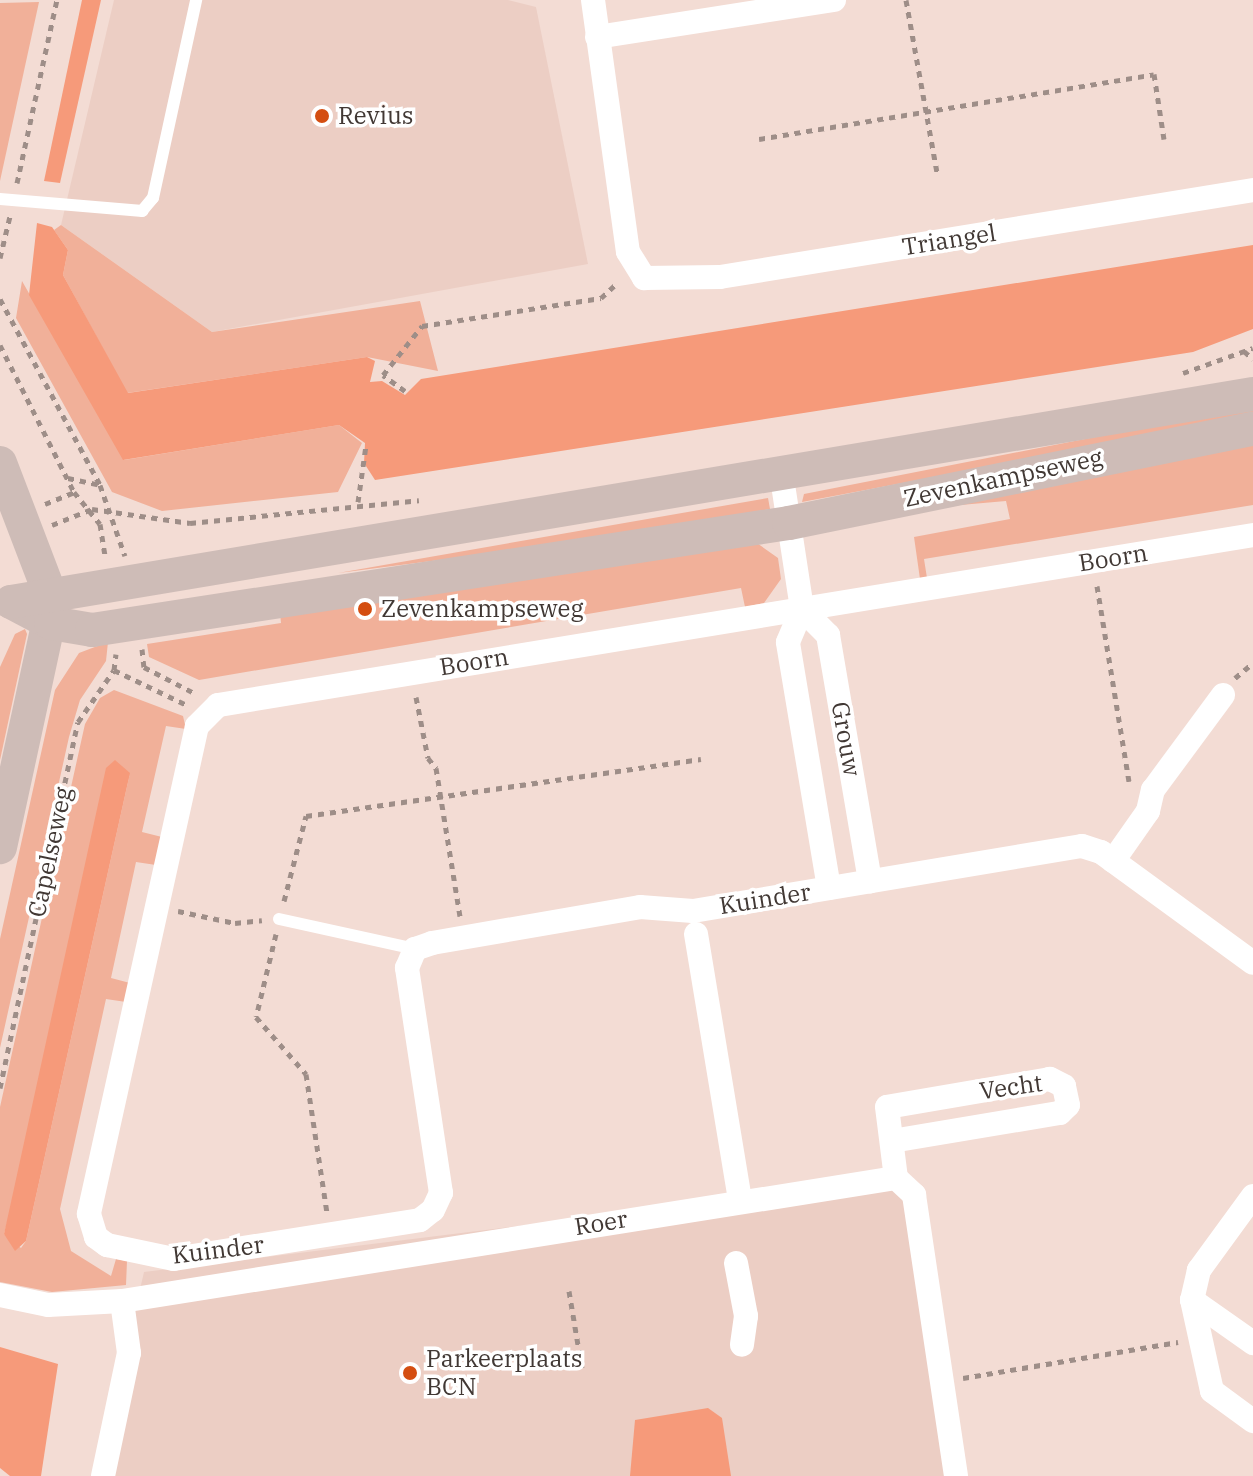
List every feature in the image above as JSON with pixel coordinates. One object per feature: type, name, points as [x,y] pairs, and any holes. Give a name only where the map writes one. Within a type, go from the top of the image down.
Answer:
[{"type":"main road","name":"Zevenkampseweg","points":[[52,609],[121,586],[782,478],[1253,394]]},
{"type":"main road","name":"Zevenkampseweg","points":[[4,600],[52,609],[81,630],[127,624],[789,523],[1253,429]]},
{"type":"main road","points":[[0,463],[52,609]]},
{"type":"main road","name":"Capelseweg","points":[[0,847],[52,609]]},
{"type":"street","points":[[593,0],[639,273]]},
{"type":"street","points":[[597,37],[773,5],[834,0]]},
{"type":"street","name":"Triangel","points":[[639,273],[720,277],[1253,190]]},
{"type":"street","name":"Grouw","points":[[782,478],[802,609],[788,642],[829,888]]},
{"type":"street","name":"Boorn","points":[[212,710],[412,672],[1253,535]]},
{"type":"street","name":"Grouw","points":[[802,609],[828,635],[870,881]]},
{"type":"street","points":[[1113,861],[1148,811],[1153,790],[1223,695]]},
{"type":"street","points":[[157,907],[197,726],[212,710]]},
{"type":"street","name":"Kuinder","points":[[157,907],[89,1214],[107,1245],[174,1259],[420,1220],[441,1193],[407,968],[415,949],[640,907],[693,911],[1082,846],[1113,861],[1253,963]]},
{"type":"street","points":[[696,934],[740,1200]]},
{"type":"street","name":"Vecht","points":[[892,1141],[1060,1113],[1068,1105],[1064,1086],[1050,1079],[887,1107],[896,1178]]},
{"type":"street","points":[[896,1178],[914,1195],[956,1476]]},
{"type":"street","name":"Roer","points":[[0,1295],[48,1305],[122,1301],[740,1200],[896,1178]]},
{"type":"street","points":[[1253,1196],[1199,1270],[1192,1300],[1212,1391],[1253,1421]]},
{"type":"street","points":[[736,1263],[746,1316],[742,1345]]},
{"type":"street","points":[[1192,1300],[1253,1343]]},
{"type":"street","points":[[103,1476],[129,1353],[122,1301]]},
{"type":"lane","points":[[0,199],[142,211],[153,198],[196,0]]},
{"type":"lane","name":"Kuinder","points":[[279,919],[415,949]]},
{"type":"path","points":[[20,171],[57,0]]},
{"type":"path","points":[[906,0],[937,173]]},
{"type":"path","points":[[759,139],[1154,74],[1164,139]]},
{"type":"path","points":[[405,391],[383,375],[422,326],[601,298],[639,273]]},
{"type":"path","points":[[0,299],[112,512],[121,586]]},
{"type":"path","points":[[0,345],[67,478],[92,509],[121,586]]},
{"type":"path","points":[[1172,377],[1253,348]]},
{"type":"path","points":[[1244,351],[1253,359]]},
{"type":"path","points":[[358,502],[366,445]]},
{"type":"path","points":[[67,478],[100,485]]},
{"type":"path","points":[[92,509],[190,523],[358,502],[423,500]]},
{"type":"path","points":[[1093,561],[1131,795],[1148,811]]},
{"type":"path","points":[[127,624],[114,670],[212,710]]},
{"type":"path","points":[[127,624],[144,667],[212,710]]},
{"type":"path","name":"Capelseweg","points":[[0,1088],[78,722],[114,670]]},
{"type":"path","points":[[412,672],[441,796],[463,938]]},
{"type":"path","points":[[331,1234],[306,1074],[256,1017],[306,816],[441,796],[470,797],[701,759]]},
{"type":"path","points":[[157,907],[235,923],[279,919]]},
{"type":"path","points":[[569,1291],[582,1369]]},
{"type":"path","points":[[943,1381],[1201,1338]]},
{"type":"shaded area","points":[[82,0],[101,0],[60,183],[44,181]]},
{"type":"shaded area","name":"Revius","points":[[114,0],[508,0],[536,7],[588,264],[212,332],[61,225]]},
{"type":"shaded area","points":[[39,2],[0,181],[0,3]]},
{"type":"shaded area","points":[[37,223],[52,227],[68,250],[63,275],[128,393],[367,357],[375,361],[370,382],[382,381],[405,395],[421,379],[1253,245],[1253,329],[1193,352],[375,480],[364,463],[365,443],[339,425],[123,460],[29,295]]},
{"type":"shaded area","points":[[61,225],[212,332],[420,301],[438,371],[367,357],[127,393],[63,275],[68,250],[54,230]]},
{"type":"shaded area","points":[[22,281],[124,460],[339,425],[362,443],[338,492],[162,511],[112,492],[16,318]]},
{"type":"shaded area","points":[[1253,406],[1253,417],[802,502],[804,494]]},
{"type":"shaded area","points":[[1253,444],[1253,505],[924,559],[927,578],[920,579],[914,537],[1010,519],[1006,501],[949,506]]},
{"type":"shaded area","points":[[768,498],[770,509],[611,538],[338,573]]},
{"type":"shaded area","points":[[754,541],[778,558],[781,579],[764,603],[745,607],[741,588],[199,680],[149,657],[147,644],[281,623],[280,613]]},
{"type":"shaded area","points":[[25,629],[27,634],[0,760],[0,667],[15,634]]},
{"type":"shaded area","points":[[108,642],[106,661],[80,700],[69,737],[0,1048],[0,939],[55,690],[79,653]]},
{"type":"shaded area","points":[[114,690],[183,716],[186,729],[166,726],[142,832],[162,837],[156,865],[136,862],[111,978],[130,983],[126,1002],[106,999],[60,1209],[71,1251],[111,1276],[116,1259],[127,1261],[126,1285],[52,1292],[0,1282],[0,1107],[85,724],[100,698]],"holes":[[[130,773],[26,1241],[21,1248],[4,1234]]]},
{"type":"shaded area","points":[[115,760],[130,773],[26,1241],[15,1251],[4,1234],[106,768]]},
{"type":"shaded area","points":[[908,1178],[950,1476],[97,1476],[144,1272]]},
{"type":"shaded area","points":[[0,1347],[58,1364],[41,1476],[10,1476],[0,1468]]},
{"type":"shaded area","points":[[708,1408],[722,1418],[731,1476],[630,1476],[635,1420]]},
{"type":"place","name":"Revius","points":[[322,116]]},
{"type":"place","name":"Zevenkampseweg","points":[[365,609]]},
{"type":"place","name":"Parkeerplaats BCN","points":[[410,1373]]}]
